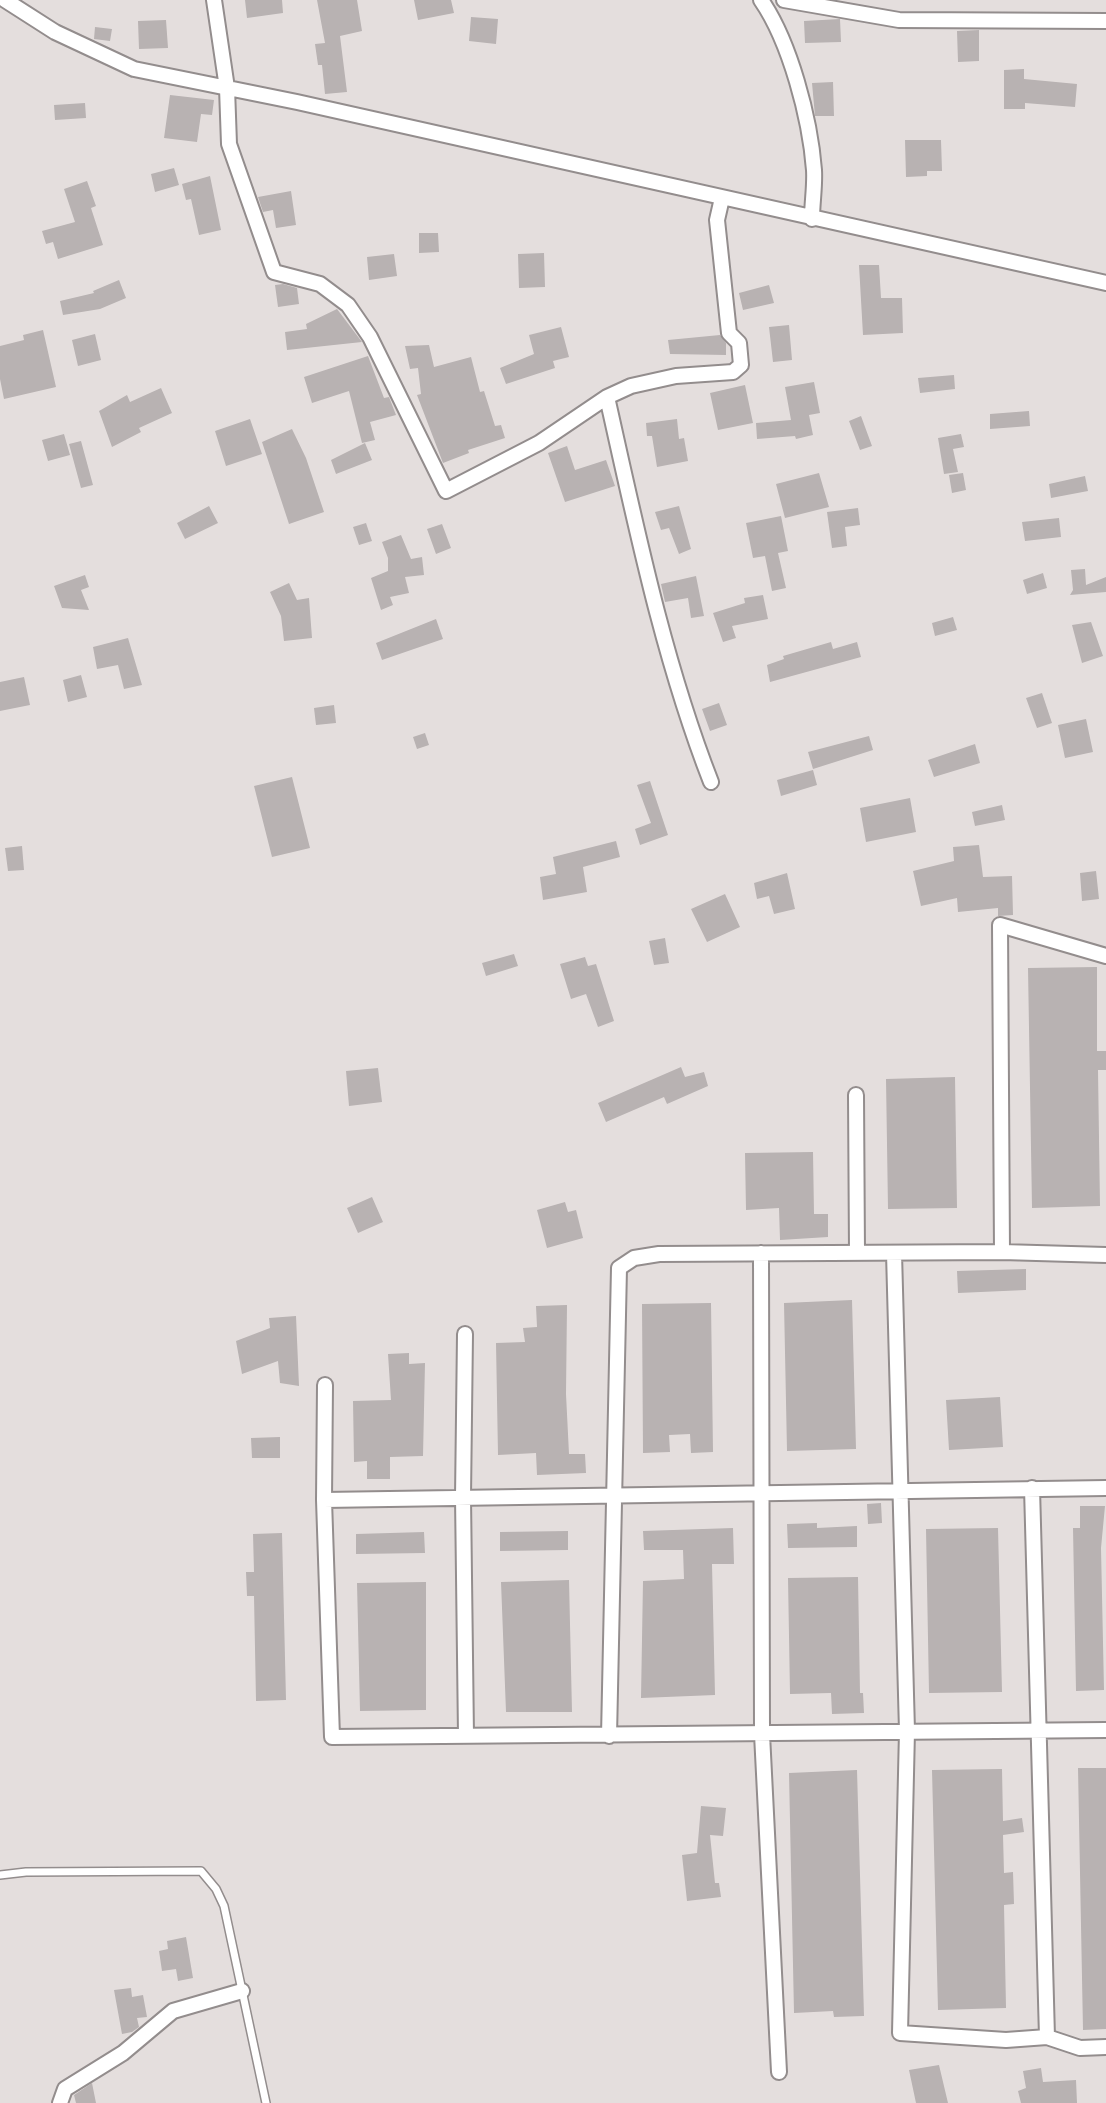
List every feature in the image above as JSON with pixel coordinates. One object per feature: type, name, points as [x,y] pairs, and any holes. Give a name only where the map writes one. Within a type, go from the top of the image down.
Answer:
[{"type":"street","points":[[5,0],[55,32],[134,69],[1106,284]]},
{"type":"street","points":[[214,0],[227,88],[229,144],[274,272],[320,284],[348,305],[370,337],[446,491],[539,443],[607,397],[631,386],[676,376],[733,372],[741,365],[739,343],[729,333],[717,220],[722,198]]},
{"type":"street","points":[[761,0],[777,24],[800,99],[814,170],[812,219]]},
{"type":"street","points":[[784,0],[899,20],[1106,21]]},
{"type":"street","points":[[607,397],[651,582],[692,734],[711,782]]},
{"type":"street","points":[[1002,1252],[1000,925],[1106,956]]},
{"type":"street","points":[[856,1095],[857,1253]]},
{"type":"street","points":[[609,1736],[619,1268],[634,1258],[659,1254],[1002,1252],[1106,1255]]},
{"type":"street","points":[[894,1253],[907,1731],[900,2033],[1006,2040],[1047,2037],[1080,2048],[1106,2047]]},
{"type":"street","points":[[761,1254],[762,1734],[779,2072]]},
{"type":"street","points":[[465,1334],[463,1497],[466,1736]]},
{"type":"street","points":[[325,1385],[324,1500],[332,1737],[1106,1730]]},
{"type":"street","points":[[1032,1488],[1041,1729],[1047,2037]]},
{"type":"street","points":[[324,1500],[1106,1488]]},
{"type":"street","points":[[60,2103],[65,2089],[123,2053],[173,2011],[242,1991]]},
{"type":"lane","points":[[0,1874],[201,1871],[216,1889],[224,1906],[266,2103]]},
{"type":"building","points":[[245,0],[282,0],[283,13],[247,18]]},
{"type":"building","points":[[317,0],[357,0],[362,31],[340,36],[347,92],[325,94],[322,65],[318,65],[315,44],[325,43]]},
{"type":"building","points":[[414,0],[451,0],[454,13],[418,20]]},
{"type":"building","points":[[471,17],[498,19],[496,44],[469,41]]},
{"type":"building","points":[[840,19],[841,42],[805,43],[804,21]]},
{"type":"building","points":[[166,20],[168,48],[139,49],[138,21]]},
{"type":"building","points":[[95,27],[112,29],[110,41],[94,39]]},
{"type":"building","points":[[979,30],[979,61],[958,62],[957,31]]},
{"type":"building","points":[[1024,69],[1024,79],[1077,84],[1075,107],[1025,103],[1025,109],[1004,109],[1004,70]]},
{"type":"building","points":[[833,82],[834,116],[815,116],[812,83]]},
{"type":"building","points":[[170,95],[214,100],[212,115],[201,114],[197,142],[164,138]]},
{"type":"building","points":[[85,103],[86,118],[55,120],[54,105]]},
{"type":"building","points":[[905,140],[941,140],[942,171],[927,171],[927,176],[906,177]]},
{"type":"building","points":[[174,168],[179,185],[155,192],[151,174]]},
{"type":"building","points":[[210,176],[221,230],[199,235],[191,199],[186,200],[182,184]]},
{"type":"building","points":[[87,181],[96,206],[91,208],[103,245],[58,259],[53,242],[46,244],[42,231],[75,222],[64,189]]},
{"type":"building","points":[[291,191],[296,225],[276,228],[273,210],[263,212],[258,197]]},
{"type":"building","points":[[419,233],[438,233],[439,252],[419,253]]},
{"type":"building","points":[[544,253],[545,287],[519,288],[518,254]]},
{"type":"building","points":[[394,254],[397,276],[369,280],[367,257]]},
{"type":"building","points":[[859,265],[879,265],[881,298],[902,298],[903,333],[863,335]]},
{"type":"building","points":[[119,280],[126,298],[100,309],[63,315],[60,301],[94,293],[93,291]]},
{"type":"building","points":[[275,285],[297,288],[299,304],[278,307]]},
{"type":"building","points":[[769,285],[774,303],[743,310],[739,293]]},
{"type":"building","points":[[337,309],[362,342],[287,350],[285,332],[307,329],[306,324]]},
{"type":"building","points":[[789,325],[792,360],[773,362],[769,327]]},
{"type":"building","points":[[561,327],[569,357],[553,361],[555,368],[506,384],[500,368],[534,354],[529,335]]},
{"type":"building","points":[[43,330],[56,387],[4,399],[0,379],[0,346],[24,340],[23,335]]},
{"type":"building","points":[[95,334],[101,360],[78,366],[72,340]]},
{"type":"building","points":[[720,335],[726,343],[726,355],[670,354],[668,340]]},
{"type":"building","points":[[429,345],[434,367],[471,357],[480,392],[484,391],[495,426],[501,425],[505,438],[468,450],[469,453],[443,463],[417,395],[421,394],[418,368],[410,369],[405,346]]},
{"type":"building","points":[[368,356],[384,398],[389,397],[396,415],[370,422],[375,440],[362,443],[349,391],[312,403],[304,377]]},
{"type":"building","points":[[954,375],[955,389],[920,393],[918,378]]},
{"type":"building","points":[[814,382],[820,413],[809,415],[813,435],[796,439],[795,436],[757,439],[756,423],[791,420],[785,387]]},
{"type":"building","points":[[745,385],[753,423],[718,430],[710,393]]},
{"type":"building","points":[[161,388],[172,413],[139,428],[141,432],[112,447],[99,411],[127,395],[130,402]]},
{"type":"building","points":[[1029,411],[1030,426],[990,429],[990,414]]},
{"type":"building","points":[[861,416],[872,446],[860,450],[849,421]]},
{"type":"building","points":[[250,419],[262,454],[226,466],[215,431]]},
{"type":"building","points":[[677,419],[679,439],[684,438],[688,461],[657,467],[652,436],[647,436],[646,423]]},
{"type":"building","points":[[292,429],[306,458],[324,512],[289,524],[262,442]]},
{"type":"building","points":[[64,434],[70,455],[48,461],[42,440]]},
{"type":"building","points":[[961,434],[964,447],[953,449],[958,472],[944,474],[938,438]]},
{"type":"building","points":[[81,441],[93,485],[81,488],[69,444]]},
{"type":"building","points":[[365,443],[372,460],[336,474],[331,460]]},
{"type":"building","points":[[567,446],[575,470],[606,460],[615,486],[565,502],[548,453]]},
{"type":"building","points":[[819,473],[829,507],[785,518],[776,484]]},
{"type":"building","points":[[963,473],[966,490],[952,493],[949,475]]},
{"type":"building","points":[[1085,476],[1088,491],[1051,498],[1049,484]]},
{"type":"building","points":[[209,506],[218,523],[185,539],[177,523]]},
{"type":"building","points":[[679,506],[691,549],[679,554],[669,528],[661,530],[655,512]]},
{"type":"building","points":[[858,508],[860,525],[845,527],[847,546],[832,548],[827,512]]},
{"type":"building","points":[[781,516],[788,551],[778,553],[786,588],[772,591],[765,556],[753,558],[746,523]]},
{"type":"building","points":[[1059,518],[1061,537],[1025,541],[1022,522]]},
{"type":"building","points":[[366,523],[372,541],[359,545],[353,527]]},
{"type":"building","points":[[442,524],[451,548],[436,554],[427,529]]},
{"type":"building","points":[[401,535],[411,559],[422,557],[424,575],[405,577],[409,593],[390,597],[393,605],[381,610],[371,578],[388,571],[388,558],[382,542]]},
{"type":"building","points":[[1085,569],[1086,585],[1106,577],[1106,592],[1070,595],[1073,590],[1071,570]]},
{"type":"building","points":[[1043,573],[1047,588],[1027,594],[1023,580]]},
{"type":"building","points":[[85,575],[89,587],[81,590],[89,610],[62,608],[54,586]]},
{"type":"building","points":[[696,576],[704,616],[691,618],[688,598],[665,602],[661,584]]},
{"type":"building","points":[[289,583],[297,600],[309,598],[312,638],[284,641],[281,616],[270,592]]},
{"type":"building","points":[[763,595],[768,619],[732,626],[736,638],[723,642],[713,613],[745,603],[744,598]]},
{"type":"building","points":[[953,617],[957,630],[935,636],[932,623]]},
{"type":"building","points":[[436,619],[443,639],[382,660],[376,643]]},
{"type":"building","points":[[1091,622],[1103,656],[1082,663],[1072,625]]},
{"type":"building","points":[[128,638],[142,685],[124,689],[118,665],[97,669],[93,647]]},
{"type":"building","points":[[831,642],[833,649],[857,642],[861,657],[770,682],[767,665],[784,659],[783,656]]},
{"type":"building","points":[[81,675],[87,697],[68,702],[63,680]]},
{"type":"building","points":[[24,677],[30,705],[0,711],[0,682]]},
{"type":"building","points":[[1042,693],[1052,723],[1037,728],[1026,698]]},
{"type":"building","points":[[719,703],[727,725],[710,731],[702,709]]},
{"type":"building","points":[[334,705],[336,723],[316,725],[314,708]]},
{"type":"building","points":[[1086,719],[1093,752],[1065,758],[1058,725]]},
{"type":"building","points":[[425,733],[429,745],[417,749],[413,737]]},
{"type":"building","points":[[869,736],[873,750],[813,769],[808,752]]},
{"type":"building","points":[[975,744],[980,763],[934,777],[928,760]]},
{"type":"building","points":[[813,770],[817,785],[781,796],[777,780]]},
{"type":"building","points":[[292,777],[310,848],[272,857],[254,786]]},
{"type":"building","points":[[650,781],[668,835],[640,845],[635,829],[651,823],[637,785]]},
{"type":"building","points":[[910,798],[916,832],[866,842],[860,808]]},
{"type":"building","points":[[1002,805],[1005,820],[975,826],[972,812]]},
{"type":"building","points":[[616,841],[620,857],[583,867],[587,892],[543,900],[540,877],[556,874],[553,857]]},
{"type":"building","points":[[979,845],[983,877],[1012,876],[1013,915],[998,916],[998,908],[958,912],[957,898],[921,906],[913,871],[954,861],[953,847]]},
{"type":"building","points":[[22,846],[24,870],[8,871],[5,848]]},
{"type":"building","points":[[1096,871],[1099,899],[1082,901],[1080,873]]},
{"type":"building","points":[[787,873],[795,909],[774,914],[769,896],[757,899],[754,883]]},
{"type":"building","points":[[725,894],[740,927],[707,942],[691,909]]},
{"type":"building","points":[[665,938],[669,963],[654,965],[649,941]]},
{"type":"building","points":[[514,954],[518,966],[486,976],[482,963]]},
{"type":"building","points":[[585,957],[588,966],[596,964],[614,1021],[598,1027],[586,994],[571,999],[560,964]]},
{"type":"building","points":[[1097,967],[1097,1051],[1106,1051],[1106,1070],[1098,1070],[1100,1206],[1032,1208],[1028,968]]},
{"type":"building","points":[[681,1067],[685,1077],[704,1072],[708,1086],[667,1104],[664,1097],[606,1122],[598,1103]]},
{"type":"building","points":[[378,1068],[382,1102],[349,1106],[346,1071]]},
{"type":"building","points":[[955,1077],[957,1208],[888,1209],[886,1079]]},
{"type":"building","points":[[813,1152],[814,1214],[828,1214],[828,1237],[780,1240],[779,1208],[746,1210],[745,1153]]},
{"type":"building","points":[[372,1197],[383,1222],[358,1233],[347,1208]]},
{"type":"building","points":[[565,1202],[568,1212],[576,1210],[583,1238],[547,1248],[537,1210]]},
{"type":"building","points":[[1026,1269],[1026,1290],[958,1293],[957,1271]]},
{"type":"building","points":[[852,1300],[856,1449],[787,1451],[784,1303]]},
{"type":"building","points":[[711,1303],[713,1452],[691,1453],[690,1434],[669,1435],[670,1452],[643,1453],[642,1304]]},
{"type":"building","points":[[567,1305],[566,1394],[569,1454],[585,1454],[586,1473],[537,1475],[536,1453],[498,1455],[496,1343],[525,1342],[523,1328],[537,1327],[536,1306]]},
{"type":"building","points":[[296,1316],[299,1386],[280,1383],[278,1361],[242,1374],[236,1341],[270,1328],[269,1318]]},
{"type":"building","points":[[409,1353],[409,1364],[425,1363],[423,1456],[390,1457],[390,1479],[367,1479],[367,1461],[354,1462],[353,1401],[391,1400],[388,1354]]},
{"type":"building","points":[[1000,1397],[1003,1447],[949,1450],[946,1400]]},
{"type":"building","points":[[280,1437],[280,1458],[252,1458],[251,1438]]},
{"type":"building","points":[[881,1503],[882,1523],[868,1524],[867,1504]]},
{"type":"building","points":[[1080,1506],[1105,1506],[1101,1548],[1104,1690],[1076,1691],[1073,1528],[1080,1528]]},
{"type":"building","points":[[817,1523],[817,1528],[857,1526],[857,1547],[788,1548],[787,1524]]},
{"type":"building","points":[[733,1528],[734,1564],[712,1564],[715,1695],[641,1698],[643,1581],[684,1579],[683,1550],[644,1550],[643,1531]]},
{"type":"building","points":[[998,1528],[1002,1692],[929,1693],[926,1529]]},
{"type":"building","points":[[568,1531],[568,1550],[500,1551],[500,1532]]},
{"type":"building","points":[[424,1532],[425,1553],[356,1554],[356,1534]]},
{"type":"building","points":[[282,1533],[286,1700],[256,1701],[254,1596],[247,1596],[246,1572],[254,1572],[253,1534]]},
{"type":"building","points":[[858,1577],[860,1693],[863,1693],[864,1713],[832,1714],[831,1693],[790,1694],[788,1578]]},
{"type":"building","points":[[569,1580],[572,1712],[506,1712],[501,1582]]},
{"type":"building","points":[[426,1582],[426,1710],[360,1711],[357,1583]]},
{"type":"building","points":[[1078,1768],[1106,1768],[1106,2029],[1083,2030]]},
{"type":"building","points":[[1002,1769],[1003,1821],[1022,1818],[1024,1832],[1003,1835],[1004,1873],[1013,1872],[1014,1904],[1004,1905],[1006,2008],[938,2010],[932,1770]]},
{"type":"building","points":[[857,1770],[864,2016],[834,2017],[833,2011],[794,2013],[789,1773]]},
{"type":"building","points":[[701,1806],[726,1808],[723,1836],[710,1835],[715,1883],[719,1883],[721,1897],[687,1901],[682,1855],[697,1853]]},
{"type":"building","points":[[186,1937],[193,1978],[178,1981],[176,1969],[162,1971],[159,1951],[168,1949],[167,1941]]},
{"type":"building","points":[[131,1988],[132,1997],[143,1995],[147,2017],[137,2018],[139,2027],[122,2034],[114,1990]]},
{"type":"building","points":[[939,2065],[948,2103],[916,2103],[909,2070]]},
{"type":"building","points":[[1041,2068],[1043,2082],[1076,2080],[1077,2103],[1021,2103],[1018,2091],[1026,2088],[1023,2071]]},
{"type":"building","points":[[92,2083],[96,2103],[76,2103],[74,2095]]}]
